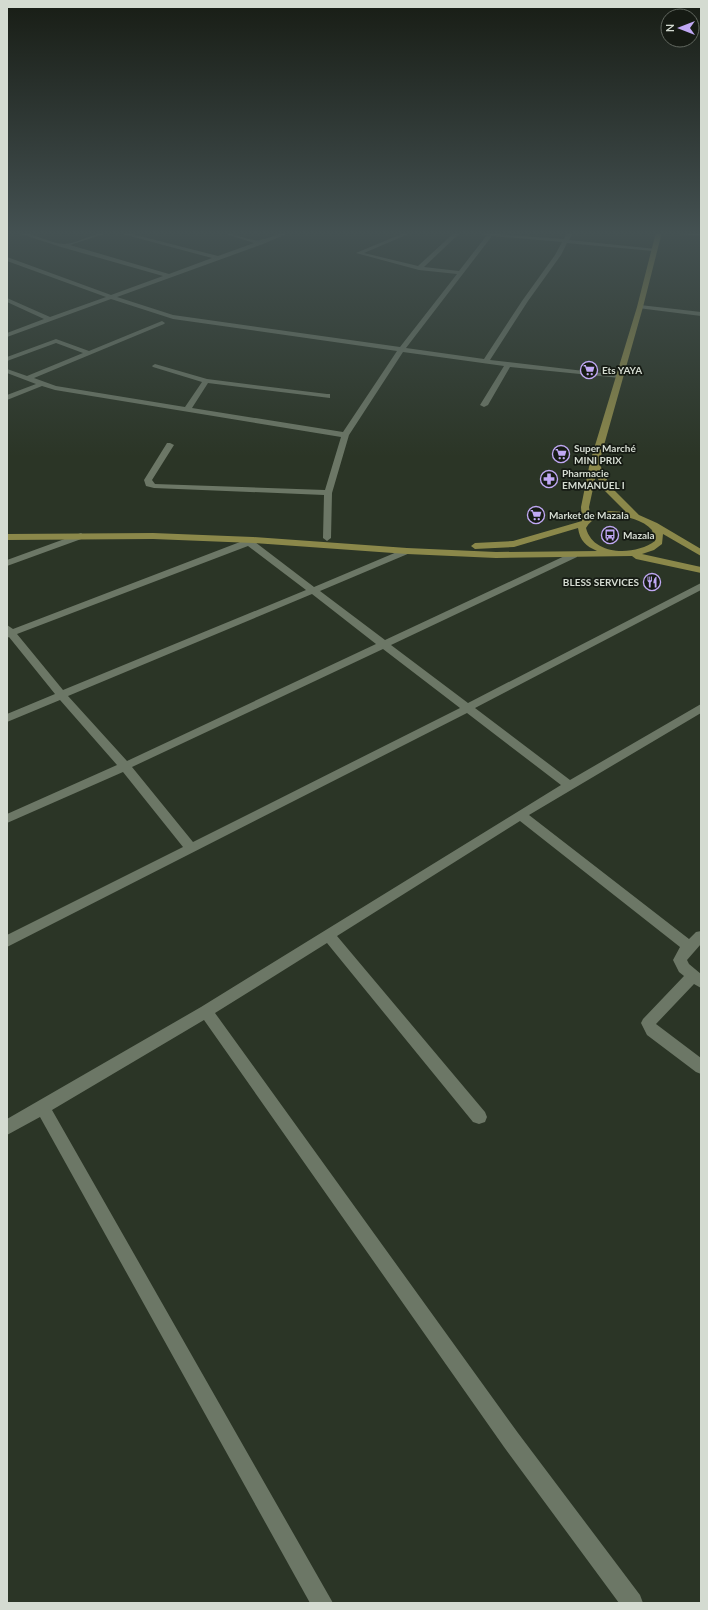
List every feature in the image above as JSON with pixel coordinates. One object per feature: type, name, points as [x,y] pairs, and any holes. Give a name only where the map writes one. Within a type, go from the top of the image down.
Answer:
[{"type":"main road","points":[[640,307],[594,462],[585,507],[585,523],[582,531],[588,542],[598,548],[701,570]]},
{"type":"main road","points":[[594,462],[606,487],[635,516]]},
{"type":"main road","points":[[7,530],[153,530],[327,538],[406,545],[487,546],[530,541],[585,523],[604,514],[619,513],[635,516],[652,524],[701,553]]},
{"type":"main road","points":[[7,537],[82,536],[251,541],[407,551],[574,555],[638,554],[655,547],[659,542],[660,536],[658,530],[652,524]]},
{"type":"street","points":[[23,307],[49,319]]},
{"type":"street","points":[[7,335],[82,307]]},
{"type":"street","points":[[141,307],[172,317],[508,365],[618,377]]},
{"type":"street","points":[[327,538],[328,493],[346,435],[402,349],[435,307]]},
{"type":"street","points":[[486,361],[521,307]]},
{"type":"street","points":[[641,307],[701,314]]},
{"type":"street","points":[[26,379],[162,323]]},
{"type":"street","points":[[7,359],[56,341],[90,353]]},
{"type":"street","points":[[484,405],[508,365]]},
{"type":"street","points":[[155,366],[206,381],[327,396]]},
{"type":"street","points":[[7,371],[41,384],[187,410],[346,435]]},
{"type":"street","points":[[187,410],[206,381]]},
{"type":"street","points":[[7,398],[41,384]]},
{"type":"street","points":[[170,445],[148,480],[149,484],[154,486],[328,493]]},
{"type":"street","points":[[7,563],[82,536]]},
{"type":"street","points":[[190,849],[125,766],[62,696],[9,632],[251,541],[384,645],[570,786]]},
{"type":"street","points":[[7,718],[407,551]]},
{"type":"street","points":[[7,818],[125,766],[574,555]]},
{"type":"street","points":[[7,941],[468,708],[701,586]]},
{"type":"street","points":[[7,1128],[206,1011],[329,936],[520,815],[701,708]]},
{"type":"street","points":[[520,815],[688,946]]},
{"type":"street","points":[[329,936],[479,1117]]},
{"type":"street","points":[[701,936],[688,946],[682,954],[680,960],[684,968],[697,979],[648,1023],[652,1030],[701,1067]]},
{"type":"street","points":[[206,1011],[511,1440],[632,1603]]},
{"type":"street","points":[[43,1108],[322,1603]]},
{"type":"place","name":"Ets YAYA","points":[[589,370]]},
{"type":"place","name":"Super Marché MINI PRIX","points":[[561,454]]},
{"type":"place","name":"Pharmacie EMMANUEL I","points":[[549,479]]},
{"type":"place","name":"Market de Mazala","points":[[536,515]]},
{"type":"place","name":"Mazala","points":[[610,535]]},
{"type":"place","name":"BLESS SERVICES","points":[[652,582]]}]
